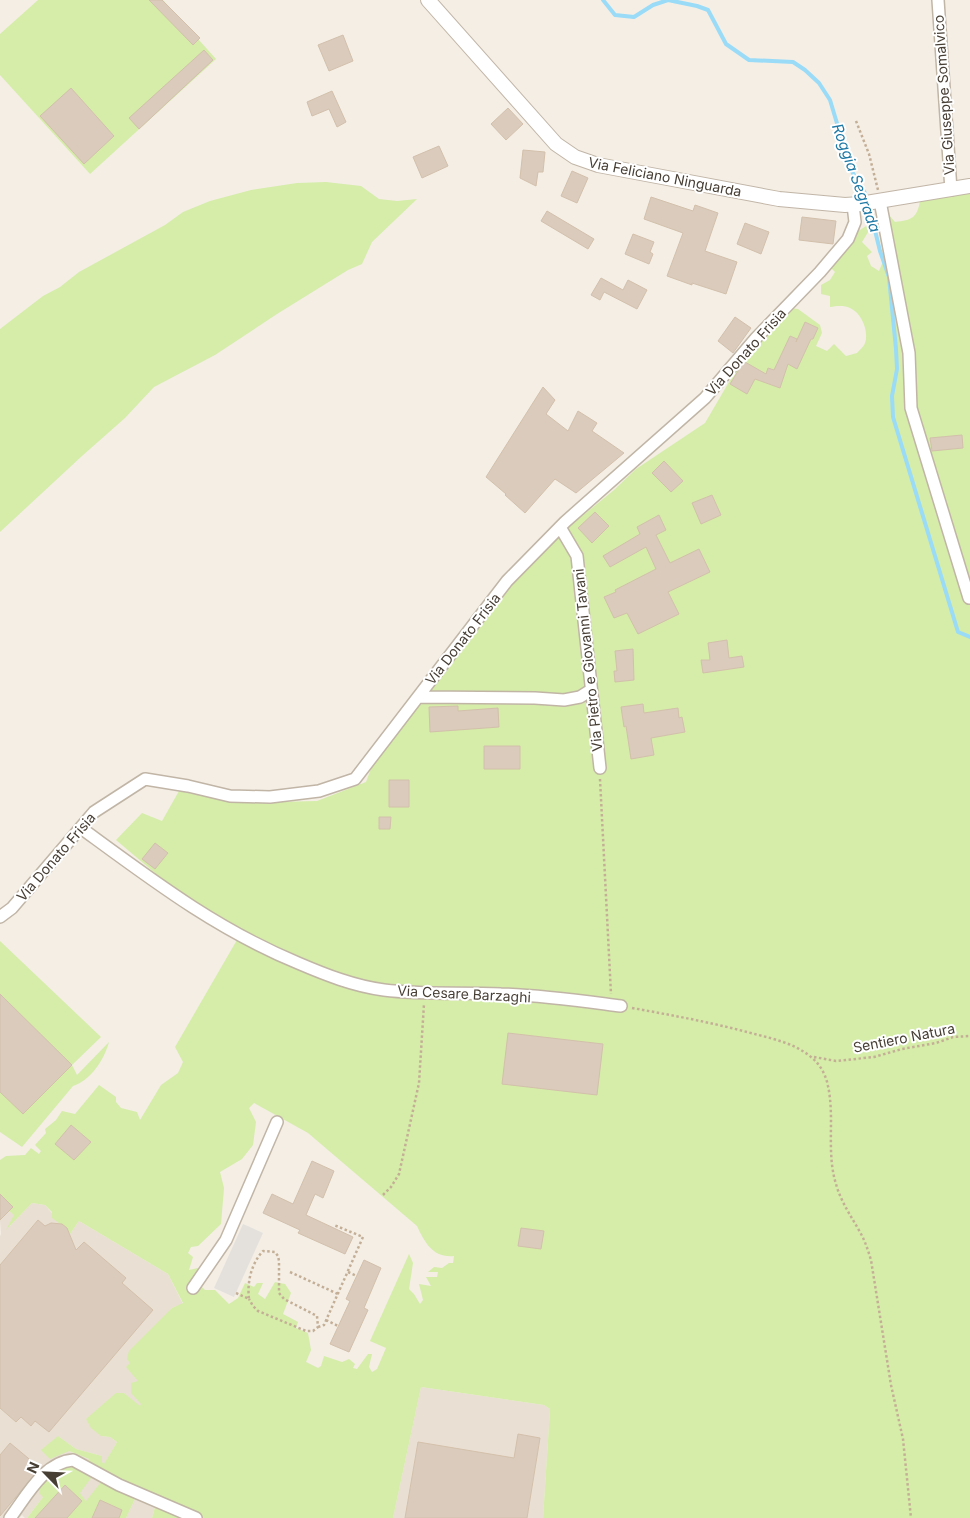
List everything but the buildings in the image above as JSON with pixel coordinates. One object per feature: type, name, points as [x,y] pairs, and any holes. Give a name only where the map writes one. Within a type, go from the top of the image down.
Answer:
[{"type":"street","name":"Via Feliciano Ninguarda","points":[[428,0],[556,144],[575,157],[598,165],[779,199],[845,205],[856,205],[970,186]]},
{"type":"street","name":"Via Giuseppe Somalvico","points":[[938,0],[951,190]]},
{"type":"street","points":[[878,201],[909,353],[911,408],[969,598]]},
{"type":"street","name":"Via Donato Frisia","points":[[0,917],[12,908],[94,812],[145,779],[188,786],[230,796],[270,797],[319,791],[355,779],[507,581],[560,528],[705,398],[756,338],[820,272],[848,239],[854,222],[856,205]]},
{"type":"street","name":"Via Pietro e Giovanni Tavani","points":[[560,528],[577,556],[600,768]]},
{"type":"street","points":[[418,697],[564,700],[580,697],[591,690]]},
{"type":"street","name":"Via Cesare Barzaghi","points":[[81,828],[176,898],[229,930],[269,951],[326,975],[383,990],[425,994],[502,994],[616,1006]]},
{"type":"street","points":[[193,1288],[226,1240],[277,1122]]},
{"type":"street","points":[[10,1518],[42,1476],[54,1466],[66,1460],[73,1460],[119,1485],[196,1518]]},
{"type":"path","points":[[856,121],[869,154],[878,201]]},
{"type":"path","points":[[600,768],[616,1006],[699,1020],[783,1041],[812,1057],[825,1074],[832,1115],[832,1168],[836,1184],[848,1212],[864,1240],[871,1260],[903,1439],[911,1518]]},
{"type":"path","points":[[383,1195],[391,1187],[399,1174],[419,1083],[425,994]]},
{"type":"path","name":"Sentiero Natura","points":[[812,1057],[836,1061],[874,1057],[902,1049],[936,1043],[952,1037],[970,1036]]},
{"type":"path","points":[[318,1327],[317,1316],[284,1299],[279,1293],[279,1261],[275,1252],[263,1251],[258,1256],[249,1280],[249,1299],[258,1311],[306,1331],[313,1331],[324,1325],[363,1238],[334,1225]]},
{"type":"path","points":[[290,1272],[338,1294]]},
{"type":"path","points":[[348,1272],[357,1276]]},
{"type":"path","points":[[236,1293],[249,1299]]},
{"type":"path","points":[[326,1320],[338,1326]]},
{"type":"shaded area","points":[[32,1203],[45,1205],[70,1234],[79,1221],[168,1274],[183,1304],[172,1308],[130,1363],[139,1381],[142,1404],[140,1407],[124,1393],[101,1436],[110,1437],[117,1442],[104,1465],[102,1456],[76,1449],[58,1436],[69,1451],[89,1459],[89,1461],[134,1485],[129,1496],[86,1501],[80,1494],[43,1497],[27,1518],[22,1515],[19,1518],[0,1518],[0,1220],[9,1211],[15,1215],[8,1228]]},
{"type":"shaded area","points":[[243,1224],[263,1233],[234,1297],[214,1288]]},
{"type":"shaded area","points":[[421,1387],[544,1405],[550,1409],[543,1518],[393,1518]]},
{"type":"shaded area","points":[[135,1499],[155,1507],[152,1518],[126,1518]]},
{"type":"green space","points":[[38,0],[163,0],[216,59],[90,174],[0,75],[0,34]]},
{"type":"green space","points":[[326,182],[361,186],[379,199],[397,201],[417,199],[372,242],[362,264],[348,270],[215,355],[154,387],[125,418],[0,532],[0,329],[43,296],[60,287],[79,272],[165,225],[183,212],[210,201],[251,190],[297,183]]},
{"type":"green space","points":[[970,192],[970,1518],[543,1518],[550,1409],[544,1405],[421,1387],[393,1518],[152,1518],[155,1507],[135,1499],[126,1518],[27,1518],[43,1497],[39,1493],[46,1479],[54,1471],[69,1464],[91,1478],[80,1493],[86,1501],[102,1481],[129,1496],[133,1485],[88,1461],[89,1459],[69,1451],[50,1459],[41,1450],[58,1436],[76,1449],[102,1456],[104,1464],[117,1442],[110,1437],[101,1436],[91,1428],[86,1419],[116,1393],[124,1393],[140,1406],[141,1404],[131,1393],[131,1383],[138,1381],[126,1367],[130,1363],[127,1359],[129,1351],[172,1308],[183,1303],[168,1274],[79,1221],[70,1234],[66,1228],[52,1218],[52,1212],[45,1205],[32,1203],[6,1230],[14,1215],[9,1211],[0,1220],[0,1160],[6,1156],[25,1155],[31,1148],[39,1154],[41,1151],[35,1145],[46,1133],[45,1129],[56,1120],[62,1111],[75,1114],[99,1085],[116,1097],[116,1102],[121,1108],[137,1112],[140,1120],[161,1085],[178,1073],[183,1062],[175,1047],[241,933],[181,895],[116,840],[142,813],[162,821],[179,791],[237,803],[317,801],[366,782],[372,766],[538,552],[614,490],[636,469],[705,423],[743,358],[790,308],[798,309],[820,325],[822,333],[816,346],[827,351],[834,344],[846,356],[859,351],[866,339],[864,323],[854,310],[848,307],[830,307],[830,296],[821,294],[821,285],[830,280],[835,272],[831,268],[856,238],[858,227],[860,230],[866,226],[870,229],[862,242],[872,252],[867,256],[871,266],[879,271],[884,259],[877,222],[889,215],[895,222],[910,219],[915,215],[920,201]],"holes":[[[254,1103],[308,1133],[417,1226],[423,1238],[435,1252],[440,1255],[454,1256],[453,1263],[449,1263],[442,1268],[434,1267],[428,1272],[438,1272],[437,1277],[426,1277],[431,1286],[419,1284],[423,1300],[420,1304],[409,1289],[413,1263],[409,1254],[370,1341],[386,1348],[377,1369],[372,1372],[369,1367],[372,1354],[368,1354],[357,1369],[353,1368],[355,1364],[349,1359],[342,1362],[324,1356],[321,1366],[318,1368],[306,1362],[311,1350],[308,1333],[296,1328],[298,1322],[283,1314],[291,1293],[285,1284],[275,1282],[265,1299],[258,1294],[263,1283],[257,1283],[254,1287],[245,1283],[238,1298],[229,1304],[215,1290],[205,1290],[196,1282],[201,1278],[198,1268],[189,1270],[193,1257],[188,1253],[191,1247],[198,1246],[221,1224],[224,1188],[220,1172],[242,1159],[253,1145],[256,1122],[249,1108]]]},
{"type":"green space","points":[[0,941],[101,1037],[72,1065],[77,1075],[109,1042],[104,1056],[96,1068],[86,1079],[73,1086],[22,1147],[0,1132]]},
{"type":"waterway","name":"Roggia Segrada","points":[[603,0],[615,15],[634,17],[653,5],[668,0],[697,6],[708,10],[726,44],[749,60],[793,62],[805,70],[819,83],[830,100],[851,170],[867,199]]},
{"type":"waterway","name":"Roggia Segrada","points":[[869,206],[880,251],[889,277],[897,369],[892,396],[893,417],[958,632],[970,637]]}]
